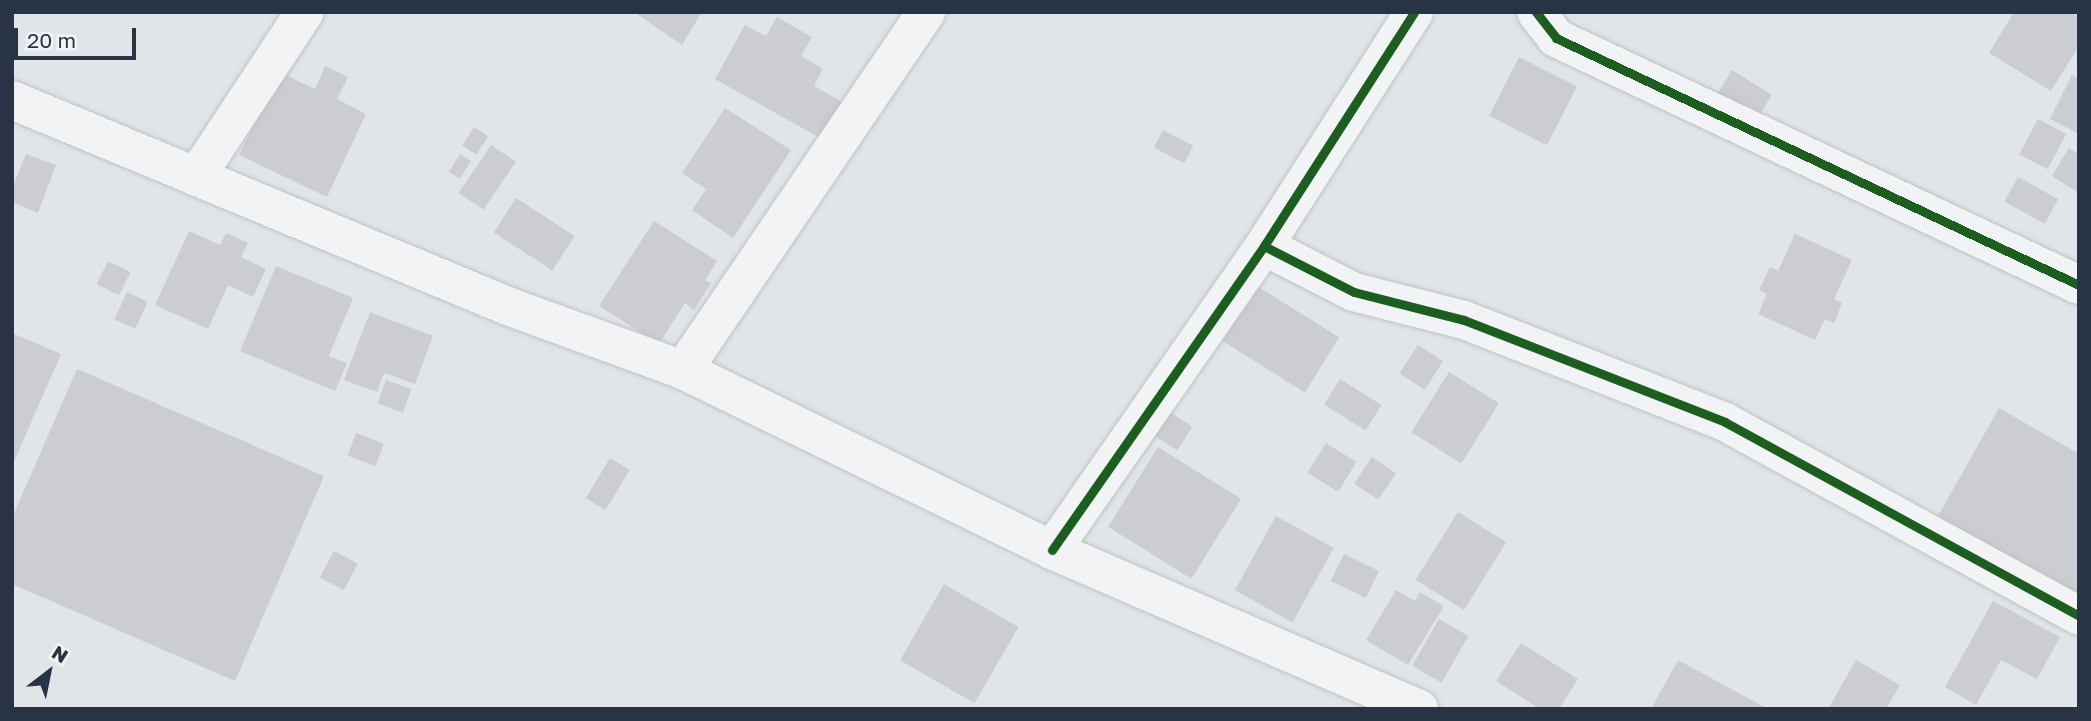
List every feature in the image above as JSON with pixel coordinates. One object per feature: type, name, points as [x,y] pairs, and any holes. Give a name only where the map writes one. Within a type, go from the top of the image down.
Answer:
[{"type":"street","points":[[196,177],[305,12]]},
{"type":"street","points":[[683,370],[926,12]]},
{"type":"street","points":[[1052,550],[1264,246],[1414,12]]},
{"type":"street","points":[[1536,12],[1556,38],[2079,285]]},
{"type":"street","points":[[12,100],[510,307],[683,370],[1052,550],[1419,709]]},
{"type":"street","points":[[1264,246],[1354,292],[1464,320],[1725,422],[2079,616]]},
{"type":"building","points":[[634,12],[702,12],[682,45]]},
{"type":"building","points":[[2014,12],[2070,12],[2079,17],[2079,46],[2051,91],[1989,53]]},
{"type":"building","points":[[777,17],[812,37],[801,56],[823,69],[814,86],[849,106],[829,143],[715,79],[745,25],[766,36]]},
{"type":"building","points":[[1519,57],[1577,87],[1547,145],[1489,116]]},
{"type":"building","points":[[325,66],[348,77],[337,99],[366,114],[327,197],[239,155],[279,72],[315,89]]},
{"type":"building","points":[[1732,70],[1772,95],[1752,126],[1712,101]]},
{"type":"building","points":[[2072,75],[2079,79],[2079,134],[2050,119]]},
{"type":"building","points":[[725,108],[791,150],[733,238],[692,210],[706,189],[682,173]]},
{"type":"building","points":[[2038,119],[2066,134],[2047,169],[2019,154]]},
{"type":"building","points":[[474,127],[488,136],[476,155],[462,145]]},
{"type":"building","points":[[1163,130],[1193,145],[1184,163],[1154,148]]},
{"type":"building","points":[[491,145],[516,162],[483,210],[459,193]]},
{"type":"building","points":[[2069,148],[2079,154],[2079,193],[2052,176]]},
{"type":"building","points":[[26,154],[56,165],[38,213],[12,202],[12,189]]},
{"type":"building","points":[[460,154],[471,161],[460,179],[449,172]]},
{"type":"building","points":[[2018,177],[2058,199],[2045,224],[2004,201]]},
{"type":"building","points":[[516,198],[575,236],[552,271],[494,232]]},
{"type":"building","points":[[654,221],[717,261],[705,280],[711,283],[694,310],[685,303],[659,344],[599,306]]},
{"type":"building","points":[[189,231],[220,245],[226,233],[248,243],[241,257],[266,269],[253,297],[228,285],[208,329],[155,305]]},
{"type":"building","points":[[1795,234],[1852,260],[1834,299],[1842,303],[1834,323],[1825,319],[1815,340],[1758,314],[1767,294],[1759,290],[1770,267],[1778,271]]},
{"type":"building","points":[[108,261],[130,272],[119,295],[97,284]]},
{"type":"building","points":[[276,266],[353,298],[329,356],[347,363],[335,391],[240,351]]},
{"type":"building","points":[[1257,286],[1339,337],[1305,393],[1223,341]]},
{"type":"building","points":[[127,292],[148,302],[135,329],[114,319]]},
{"type":"building","points":[[370,312],[433,336],[415,384],[384,373],[377,392],[344,380]]},
{"type":"building","points":[[12,333],[61,354],[12,466]]},
{"type":"building","points":[[1418,345],[1443,361],[1425,390],[1399,374]]},
{"type":"building","points":[[77,369],[324,476],[235,681],[12,584],[12,518]]},
{"type":"building","points":[[1449,372],[1499,403],[1461,463],[1411,432]]},
{"type":"building","points":[[1340,379],[1382,405],[1366,430],[1324,404]]},
{"type":"building","points":[[386,380],[411,389],[403,413],[377,403]]},
{"type":"building","points":[[1999,408],[2079,454],[2079,598],[1933,525]]},
{"type":"building","points":[[1166,410],[1192,426],[1177,450],[1151,434]]},
{"type":"building","points":[[356,433],[384,444],[375,466],[347,455]]},
{"type":"building","points":[[1326,443],[1357,462],[1338,492],[1307,473]]},
{"type":"building","points":[[1158,447],[1241,499],[1191,579],[1108,527]]},
{"type":"building","points":[[1372,457],[1396,473],[1378,500],[1354,484]]},
{"type":"building","points":[[610,458],[630,470],[606,510],[586,498]]},
{"type":"building","points":[[1458,512],[1506,542],[1464,610],[1416,580]]},
{"type":"building","points":[[1276,516],[1334,548],[1293,622],[1235,590]]},
{"type":"building","points":[[334,551],[358,564],[344,590],[320,577]]},
{"type":"building","points":[[1344,554],[1379,571],[1366,598],[1331,581]]},
{"type":"building","points":[[944,584],[1018,627],[974,703],[900,660]]},
{"type":"building","points":[[1396,590],[1415,601],[1420,592],[1444,606],[1408,665],[1366,640]]},
{"type":"building","points":[[1993,601],[2060,637],[2037,679],[2001,660],[1976,705],[1945,687]]},
{"type":"building","points":[[1439,619],[1468,636],[1441,683],[1412,666]]},
{"type":"building","points":[[1521,643],[1578,679],[1559,709],[1540,709],[1496,681]]},
{"type":"building","points":[[1678,660],[1768,709],[1651,709]]},
{"type":"building","points":[[1856,660],[1900,685],[1886,709],[1828,709]]},
{"type":"cycle path","points":[[1052,550],[1264,246],[1414,12]]},
{"type":"cycle path","points":[[1536,12],[1556,38],[2079,285]]},
{"type":"cycle path","points":[[1264,246],[1354,292],[1464,320],[1725,422],[2079,616]]}]
